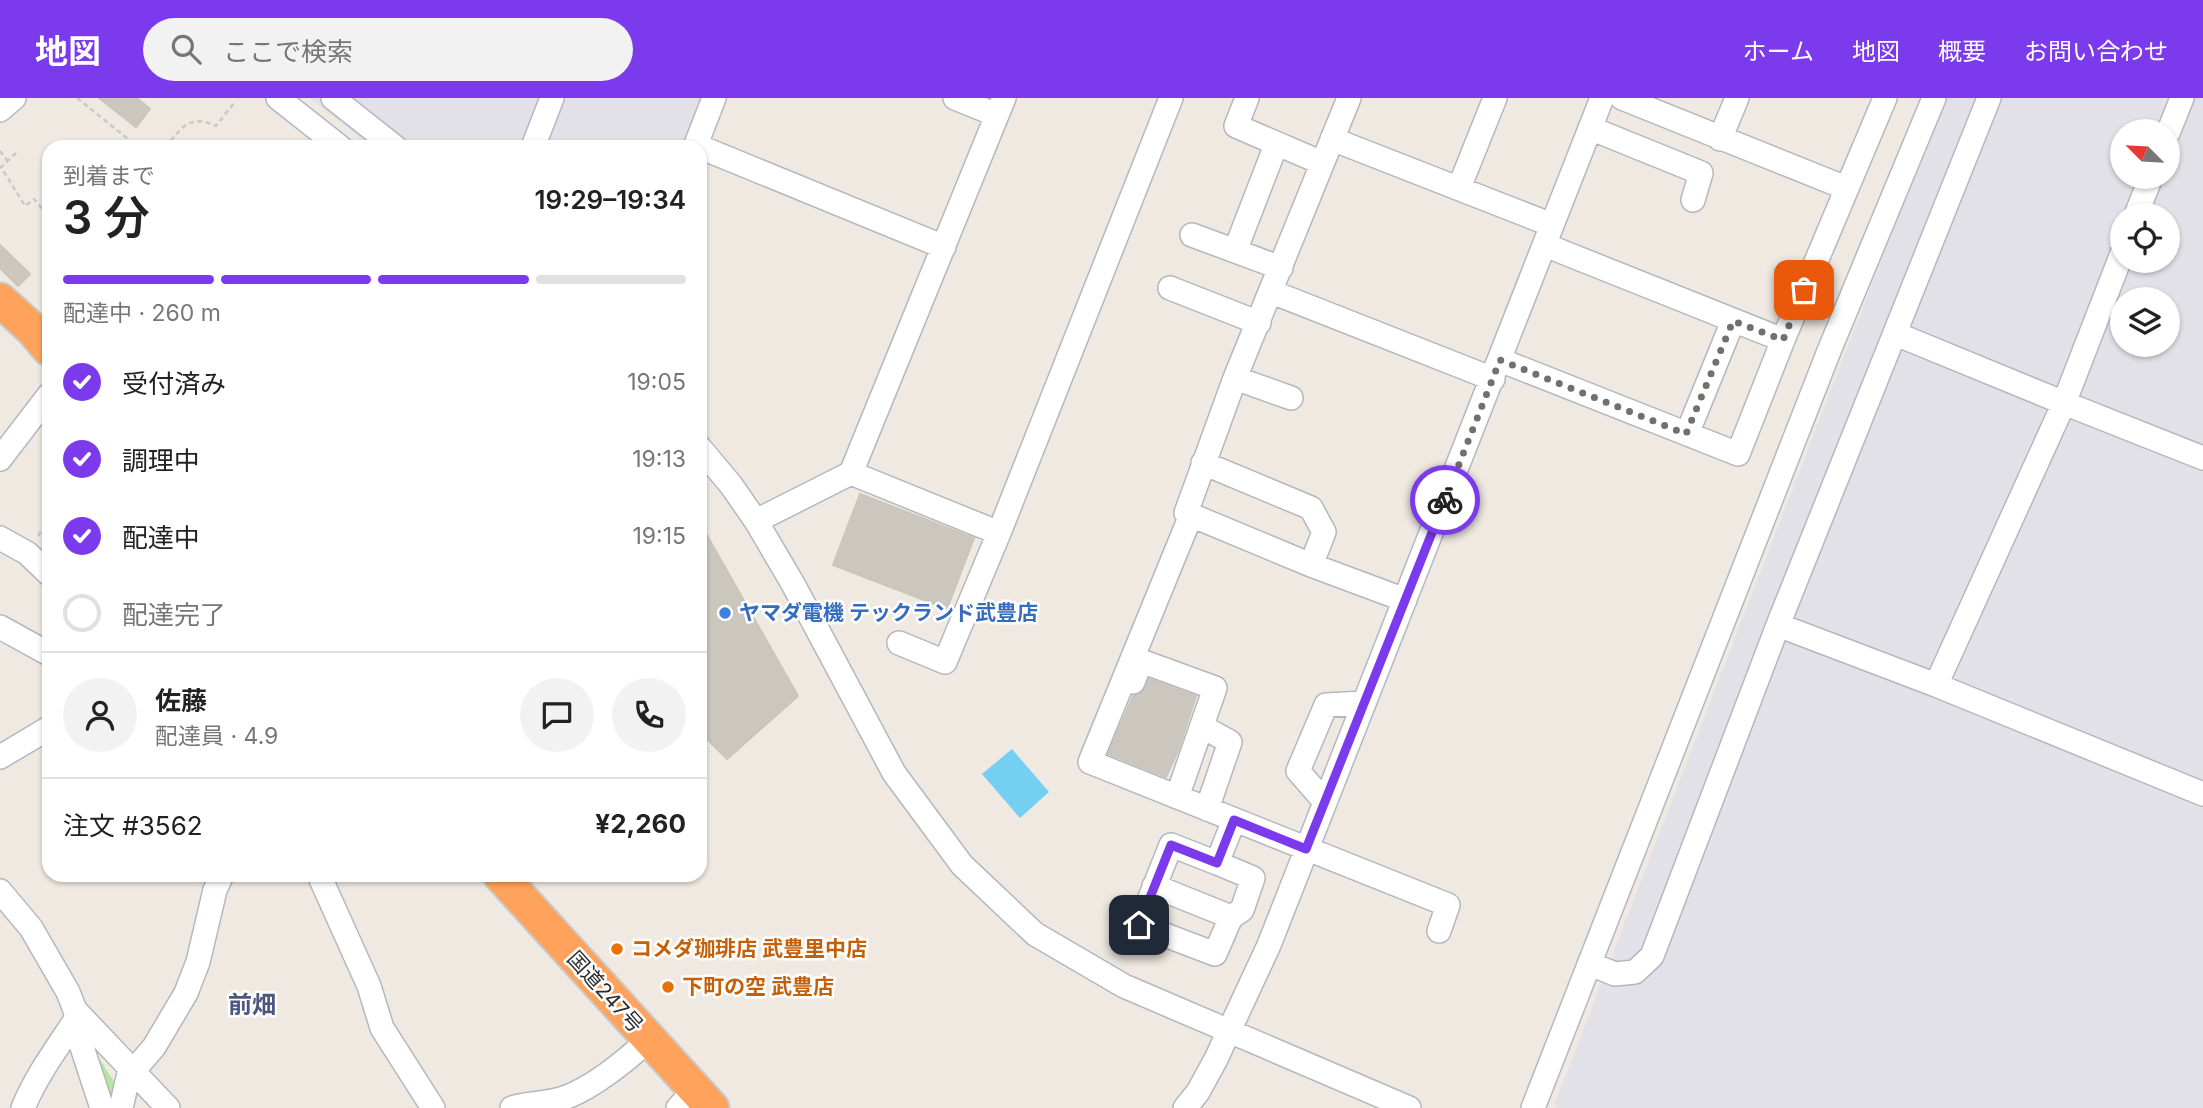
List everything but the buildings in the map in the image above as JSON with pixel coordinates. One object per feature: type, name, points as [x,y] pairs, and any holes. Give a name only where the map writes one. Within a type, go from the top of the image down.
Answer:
[{"type":"highway","points":[[0,300],[42,341]]},
{"type":"highway","name":"国道247号","points":[[506,882],[648,1040],[695,1102]]},
{"type":"street","points":[[0,110],[14,98]]},
{"type":"street","points":[[278,98],[331,140]]},
{"type":"street","points":[[333,98],[386,140]]},
{"type":"street","points":[[536,140],[552,98]]},
{"type":"street","points":[[699,140],[714,98]]},
{"type":"street","points":[[756,521],[851,473],[1001,106],[955,98]]},
{"type":"street","points":[[899,643],[945,662],[999,533],[1171,98]]},
{"type":"street","points":[[1247,98],[1236,126],[1322,163]]},
{"type":"street","points":[[1349,98],[1235,378],[1186,513],[1311,565],[1405,600]]},
{"type":"street","points":[[1459,188],[1495,98]]},
{"type":"street","points":[[1198,1103],[1228,1031],[1269,945],[1602,98]]},
{"type":"street","points":[[1622,98],[1846,188]]},
{"type":"street","points":[[1720,139],[1737,98]]},
{"type":"street","points":[[1272,292],[1738,454],[1885,98]]},
{"type":"street","points":[[1534,1108],[1824,364],[1934,98]]},
{"type":"street","points":[[1590,964],[1615,974],[1635,972],[1652,957],[1778,625],[1989,98]]},
{"type":"street","points":[[2174,119],[2182,98]]},
{"type":"street","points":[[1590,128],[1701,173],[1693,200]]},
{"type":"street","points":[[1332,139],[1459,188],[1549,235],[1733,321],[1783,340]]},
{"type":"street","points":[[1235,251],[1276,145]]},
{"type":"street","points":[[707,151],[944,247]]},
{"type":"street","points":[[1192,235],[1281,268]]},
{"type":"street","points":[[1936,685],[2064,403],[2114,273]]},
{"type":"street","points":[[1170,288],[1259,323]]},
{"type":"street","points":[[1686,434],[1733,321]]},
{"type":"street","points":[[1895,334],[2203,458]]},
{"type":"street","points":[[1235,378],[1291,398]]},
{"type":"street","points":[[0,459],[42,404]]},
{"type":"street","points":[[707,457],[756,521],[793,584],[894,773],[962,865],[1035,934],[1124,986],[1409,1108]]},
{"type":"street","points":[[1203,463],[1311,508],[1324,532],[1311,565]]},
{"type":"street","points":[[851,473],[999,533]]},
{"type":"street","points":[[1092,764],[1191,515]]},
{"type":"street","points":[[0,538],[27,553],[42,567]]},
{"type":"street","points":[[1778,625],[1936,685],[2203,794]]},
{"type":"street","points":[[0,627],[42,650]]},
{"type":"street","points":[[1092,764],[1141,661],[1215,688],[1177,797]]},
{"type":"street","points":[[1325,802],[1298,771],[1326,705],[1364,703]]},
{"type":"street","points":[[1203,727],[1230,742],[1207,809]]},
{"type":"street","points":[[0,757],[42,736]]},
{"type":"street","points":[[1092,764],[1448,905],[1439,931]]},
{"type":"street","points":[[1217,863],[1234,820]]},
{"type":"street","points":[[1171,845],[1253,878],[1242,910],[1231,917],[1215,954],[1139,925],[1154,886],[1171,845]]},
{"type":"street","points":[[121,1108],[128,1077],[154,1047],[186,993],[198,962],[219,882]]},
{"type":"street","points":[[322,882],[369,986],[382,1028],[433,1108]]},
{"type":"street","points":[[1154,886],[1231,917]]},
{"type":"street","points":[[0,891],[31,929],[68,992],[76,1015],[80,1041],[102,1108]]},
{"type":"street","points":[[76,1015],[168,1108]]},
{"type":"street","points":[[23,1108],[30,1090],[76,1015]]},
{"type":"street","points":[[512,1108],[559,1100],[572,1095],[648,1040]]},
{"type":"path","points":[[77,98],[129,140]]},
{"type":"path","points":[[171,140],[183,126],[191,122],[207,122],[216,126],[234,103]]},
{"type":"path","points":[[0,151],[8,160]]},
{"type":"path","points":[[16,153],[1,167],[25,206],[34,199],[42,209]]},
{"type":"shaded area","points":[[310,98],[727,98],[707,148],[707,140],[362,140]]},
{"type":"shaded area","points":[[1944,98],[2203,98],[2203,1108],[1557,1108],[1555,1103]]},
{"type":"green space","points":[[86,1038],[118,1088],[114,1108]]},
{"type":"water","points":[[1012,749],[1049,792],[1020,818],[982,774]]},
{"type":"way so far","points":[[1445,500],[1500,360],[1686,434],[1733,321],[1783,340],[1804,290]]},
{"type":"place","name":"ヤマダ電機 テックランド武豊店","points":[[725,613]]},
{"type":"place","name":"コメダ珈琲店 武豊里中店","points":[[617,949]]},
{"type":"place","name":"下町の空 武豊店","points":[[668,987]]},
{"type":"district","name":"前畑","points":[[252,1005]]},
{"type":"route","points":[[1139,925],[1171,845],[1217,863],[1234,820],[1306,849],[1445,500]]}]
